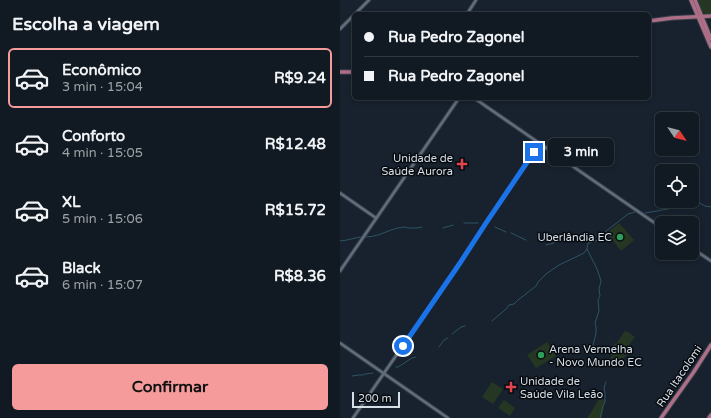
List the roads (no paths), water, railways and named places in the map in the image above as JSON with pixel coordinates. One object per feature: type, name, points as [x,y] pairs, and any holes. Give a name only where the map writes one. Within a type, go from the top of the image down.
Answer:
[{"type":"main road","points":[[691,0],[711,39]]},
{"type":"main road","points":[[695,0],[711,47]]},
{"type":"main road","points":[[651,21],[711,16]]},
{"type":"main road","points":[[340,72],[352,72]]},
{"type":"main road","name":"Rua Itacolomi","points":[[661,418],[711,345]]},
{"type":"street","points":[[356,12],[369,0]]},
{"type":"street","points":[[468,12],[476,0]]},
{"type":"street","points":[[340,29],[352,16]]},
{"type":"street","points":[[340,271],[458,100]]},
{"type":"street","points":[[477,100],[655,223]]},
{"type":"street","points":[[353,418],[540,144]]},
{"type":"street","points":[[340,193],[376,218]]},
{"type":"street","points":[[699,253],[711,261]]},
{"type":"street","points":[[340,343],[448,418]]},
{"type":"waterway","points":[[699,203],[711,207]]},
{"type":"waterway","points":[[645,213],[670,208]]},
{"type":"waterway","points":[[492,321],[509,305],[514,304],[536,286],[546,274],[559,265],[584,253],[587,249],[588,243],[596,241],[628,214],[635,212]]},
{"type":"waterway","points":[[464,223],[478,223]]},
{"type":"waterway","points":[[443,228],[453,225]]},
{"type":"waterway","points":[[366,237],[371,237],[401,227],[422,227]]},
{"type":"waterway","points":[[495,227],[506,232]]},
{"type":"waterway","points":[[511,233],[526,240]]},
{"type":"waterway","points":[[561,237],[565,233],[579,239],[594,240]]},
{"type":"waterway","points":[[340,241],[360,237]]},
{"type":"waterway","points":[[546,245],[554,243],[558,239]]},
{"type":"waterway","points":[[587,249],[601,281],[599,289],[600,296],[598,300],[599,311],[595,323],[596,333],[593,346],[598,354]]},
{"type":"waterway","points":[[452,334],[461,327],[465,326]]},
{"type":"waterway","points":[[439,347],[444,340],[448,338]]},
{"type":"waterway","points":[[396,367],[416,357]]},
{"type":"waterway","points":[[352,376],[373,373]]},
{"type":"waterway","points":[[600,418],[605,402],[604,388],[606,382]]},
{"type":"place","name":"Unidade de Saúde Aurora","points":[[462,164]]},
{"type":"place","name":"Uberlândia EC","points":[[620,237]]},
{"type":"place","name":"Arena Vermelha - Novo Mundo EC","points":[[541,355]]},
{"type":"place","name":"Unidade de Saúde Vila Leão","points":[[511,387]]}]
